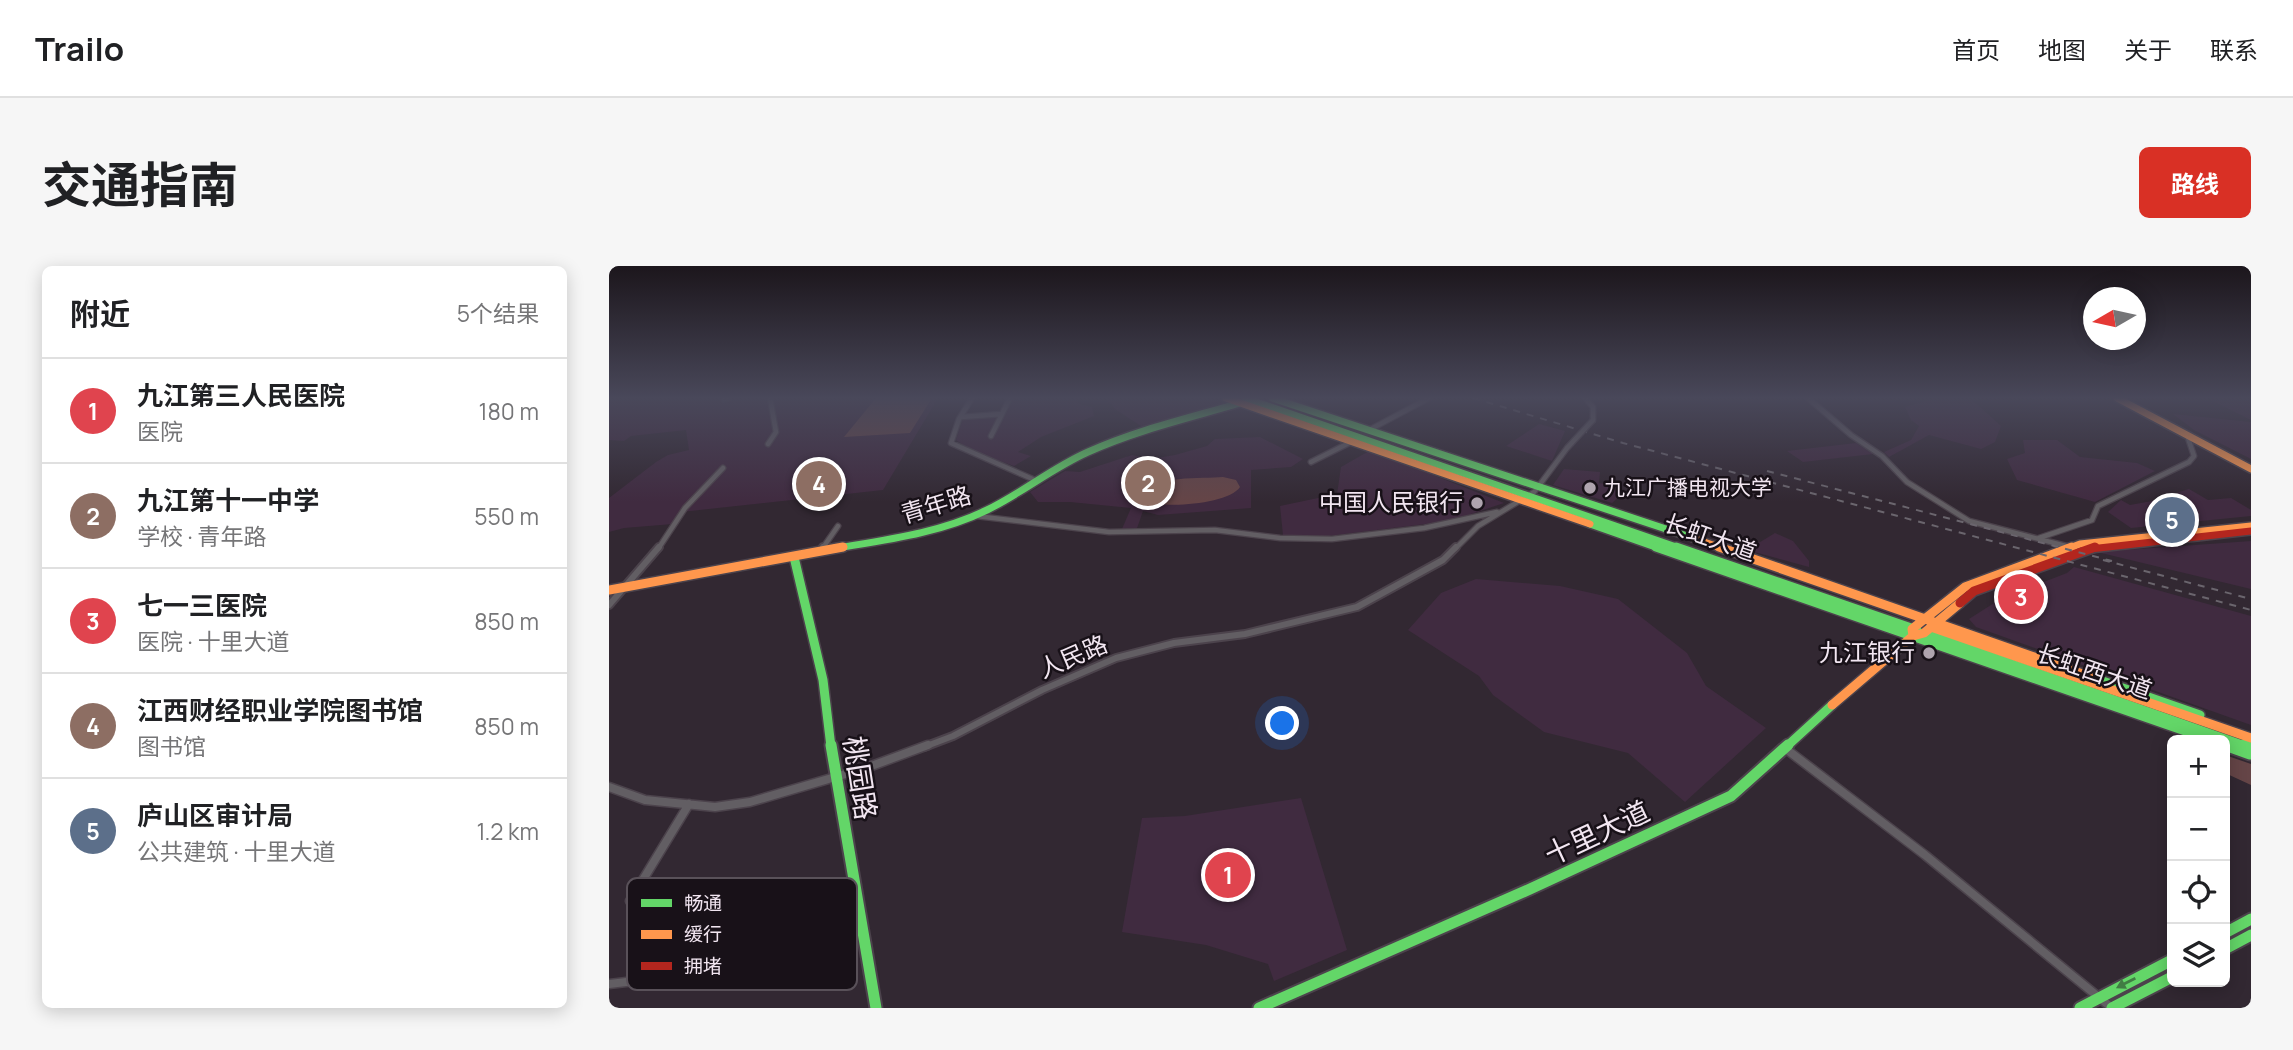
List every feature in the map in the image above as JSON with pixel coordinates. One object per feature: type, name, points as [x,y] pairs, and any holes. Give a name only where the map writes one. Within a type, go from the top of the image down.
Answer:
[{"type":"main road","name":"青年路","points":[[609,590],[906,536],[974,515],[1102,446],[1144,433]]},
{"type":"main road","points":[[1329,433],[1351,442],[1531,494]]},
{"type":"main road","name":"长虹大道","points":[[1349,433],[1917,627],[1930,628]]},
{"type":"main road","points":[[1376,433],[1531,494],[1917,627],[2198,735]]},
{"type":"main road","points":[[2183,433],[2251,467]]},
{"type":"main road","points":[[2187,433],[2251,467]]},
{"type":"main road","name":"十里大道","points":[[1259,1008],[1518,895],[1731,796],[1786,749],[1917,627],[1965,587],[2071,547],[2096,541],[2251,528]]},
{"type":"main road","name":"十里大道","points":[[1930,628],[1974,591],[2095,547],[2251,528]]},
{"type":"main road","name":"桃园路","points":[[794,557],[823,680],[835,777],[853,878]]},
{"type":"main road","name":"长虹西大道","points":[[1930,628],[2251,736]]},
{"type":"main road","name":"长虹西大道","points":[[1930,628],[2251,748]]},
{"type":"main road","points":[[2230,747],[2251,754]]},
{"type":"main road","name":"桃园路","points":[[857,901],[876,1008]]},
{"type":"main road","points":[[2230,930],[2251,919]]},
{"type":"main road","points":[[2230,946],[2251,935]]},
{"type":"main road","points":[[2080,1008],[2167,963]]},
{"type":"main road","points":[[2112,1008],[2167,979]]},
{"type":"street","points":[[768,444],[776,433]]},
{"type":"street","points":[[955,433],[951,443],[1037,481]]},
{"type":"street","points":[[1531,494],[1582,433]]},
{"type":"street","points":[[1848,433],[1882,456],[1907,482],[1969,521],[2071,547]]},
{"type":"street","points":[[2037,538],[2092,520],[2098,506],[2189,462],[2194,456],[2187,435]]},
{"type":"street","points":[[1311,462],[1351,442]]},
{"type":"street","points":[[609,605],[656,552],[685,508],[723,468]]},
{"type":"street","name":"人民路","points":[[609,787],[645,800],[715,807],[750,802],[835,777],[953,736],[1042,690],[1116,658],[1174,643],[1245,634],[1356,607],[1443,560],[1478,526],[1531,494]]},
{"type":"street","points":[[974,515],[1109,532],[1215,530],[1280,538],[1332,539],[1424,528],[1504,510]]},
{"type":"street","points":[[820,552],[838,526]]},
{"type":"street","points":[[1786,749],[1925,855],[2112,1008]]},
{"type":"street","points":[[644,878],[689,804]]},
{"type":"street","points":[[609,984],[627,982]]},
{"type":"shaded area","points":[[609,433],[662,433],[631,436],[624,441],[609,440]]},
{"type":"shaded area","points":[[686,433],[917,433],[883,490],[681,512],[673,524],[624,528],[609,532],[609,498],[656,462],[668,455],[689,450]]},
{"type":"shaded area","points":[[848,433],[910,433],[910,433],[844,437]]},
{"type":"shaded area","points":[[958,433],[1052,433],[1018,452],[1031,456],[1014,466],[974,452],[956,440]]},
{"type":"shaded area","points":[[1526,433],[1564,433],[1552,461],[1506,446]]},
{"type":"shaded area","points":[[1915,433],[1999,433],[1995,442],[1981,449],[1929,435],[1889,457],[1884,452],[1911,440]]},
{"type":"shaded area","points":[[2199,433],[2251,433],[2251,459]]},
{"type":"shaded area","points":[[1260,437],[1303,459],[1291,467],[1251,470],[1251,508],[1158,515],[1143,511],[1136,531],[1122,529],[1131,508],[1038,502],[1030,492],[1065,471],[1080,472],[1132,455],[1151,459],[1175,455],[1207,446],[1215,439]]},
{"type":"shaded area","points":[[2023,440],[2057,440],[2080,457],[2137,463],[2155,471],[2095,502],[2017,480],[2007,459],[2025,453]]},
{"type":"shaded area","points":[[1856,443],[1873,454],[1803,462],[1787,451]]},
{"type":"shaded area","points":[[1369,451],[1504,503],[1450,521],[1328,536],[1283,535],[1280,506],[1337,494],[1341,467]]},
{"type":"shaded area","name":"九江广播电视大学","points":[[1564,469],[1600,472],[1599,483],[1617,486],[1616,490],[1623,493],[1612,503],[1553,485]]},
{"type":"shaded area","points":[[1223,477],[1236,480],[1240,487],[1234,493],[1210,501],[1167,505],[1146,501],[1141,494],[1147,488],[1167,481]]},
{"type":"shaded area","points":[[2189,489],[2208,500],[2231,498],[2251,510],[2251,516],[2131,528],[2108,512],[2121,500],[2130,505],[2174,497]]},
{"type":"shaded area","points":[[1775,533],[1793,541],[1809,561],[1809,567],[1747,550]]},
{"type":"shaded area","points":[[2251,541],[2251,589],[2097,552]]},
{"type":"shaded area","points":[[2074,567],[2251,616],[2251,725],[1976,627],[1969,619],[2002,598],[2067,573]]},
{"type":"shaded area","points":[[1476,579],[1560,586],[1618,599],[1687,653],[1706,686],[1766,728],[1685,802],[1628,753],[1544,732],[1493,695],[1479,676],[1408,630],[1441,593]]},
{"type":"shaded area","points":[[2230,757],[2251,764],[2251,785],[2230,775]]},
{"type":"shaded area","points":[[1301,798],[1347,950],[1274,981],[1268,964],[1206,945],[1122,932],[1142,818],[1185,816]]},
{"type":"railway","points":[[1588,433],[2251,610]]},
{"type":"railway","points":[[1767,471],[2112,561]]},
{"type":"railway","points":[[2103,560],[2251,599]]},
{"type":"traffic: fast","points":[[843,547],[917,534],[970,518],[1088,452],[1142,433]]},
{"type":"traffic: fast","points":[[1345,433],[1917,630]]},
{"type":"traffic: fast","points":[[1376,433],[1693,538]]},
{"type":"traffic: fast","points":[[1590,524],[2197,735]]},
{"type":"traffic: fast","points":[[794,557],[823,680],[835,777],[853,878]]},
{"type":"traffic: fast","points":[[1924,633],[2251,748]]},
{"type":"traffic: fast","points":[[2094,678],[2200,715]]},
{"type":"traffic: fast","points":[[1259,1008],[1530,889],[1731,796],[1832,705]]},
{"type":"traffic: fast","points":[[2230,747],[2250,754]]},
{"type":"traffic: fast","points":[[857,901],[876,1008]]},
{"type":"traffic: fast","points":[[2230,930],[2251,919]]},
{"type":"traffic: fast","points":[[2230,946],[2251,935]]},
{"type":"traffic: fast","points":[[2080,1008],[2167,963]]},
{"type":"traffic: fast","points":[[2112,1008],[2167,980]]},
{"type":"traffic: slow","points":[[1326,433],[1590,524]]},
{"type":"traffic: slow","points":[[2182,433],[2251,469]]},
{"type":"traffic: slow","points":[[1960,603],[1924,633],[1913,636],[1912,629],[1965,587],[2080,544],[2251,526]]},
{"type":"traffic: slow","points":[[1693,538],[2094,678]]},
{"type":"traffic: slow","points":[[609,590],[843,547]]},
{"type":"traffic: slow","points":[[1931,627],[2251,738]]},
{"type":"traffic: slow","points":[[1832,705],[1913,636]]},
{"type":"traffic: jam","points":[[1960,603],[1974,591],[2095,547],[2251,531]]},
{"type":"place","name":"九江第十一中学","points":[[1148,483]]},
{"type":"place","name":"江西财经职业学院图书馆","points":[[819,484]]},
{"type":"place","name":"九江广播电视大学","points":[[1590,488]]},
{"type":"place","name":"中国人民银行","points":[[1477,503]]},
{"type":"place","name":"庐山区审计局","points":[[2172,520]]},
{"type":"place","name":"七一三医院","points":[[2021,597]]},
{"type":"place","name":"九江银行","points":[[1929,653]]},
{"type":"place","name":"九江第三人民医院","points":[[1228,875]]}]
